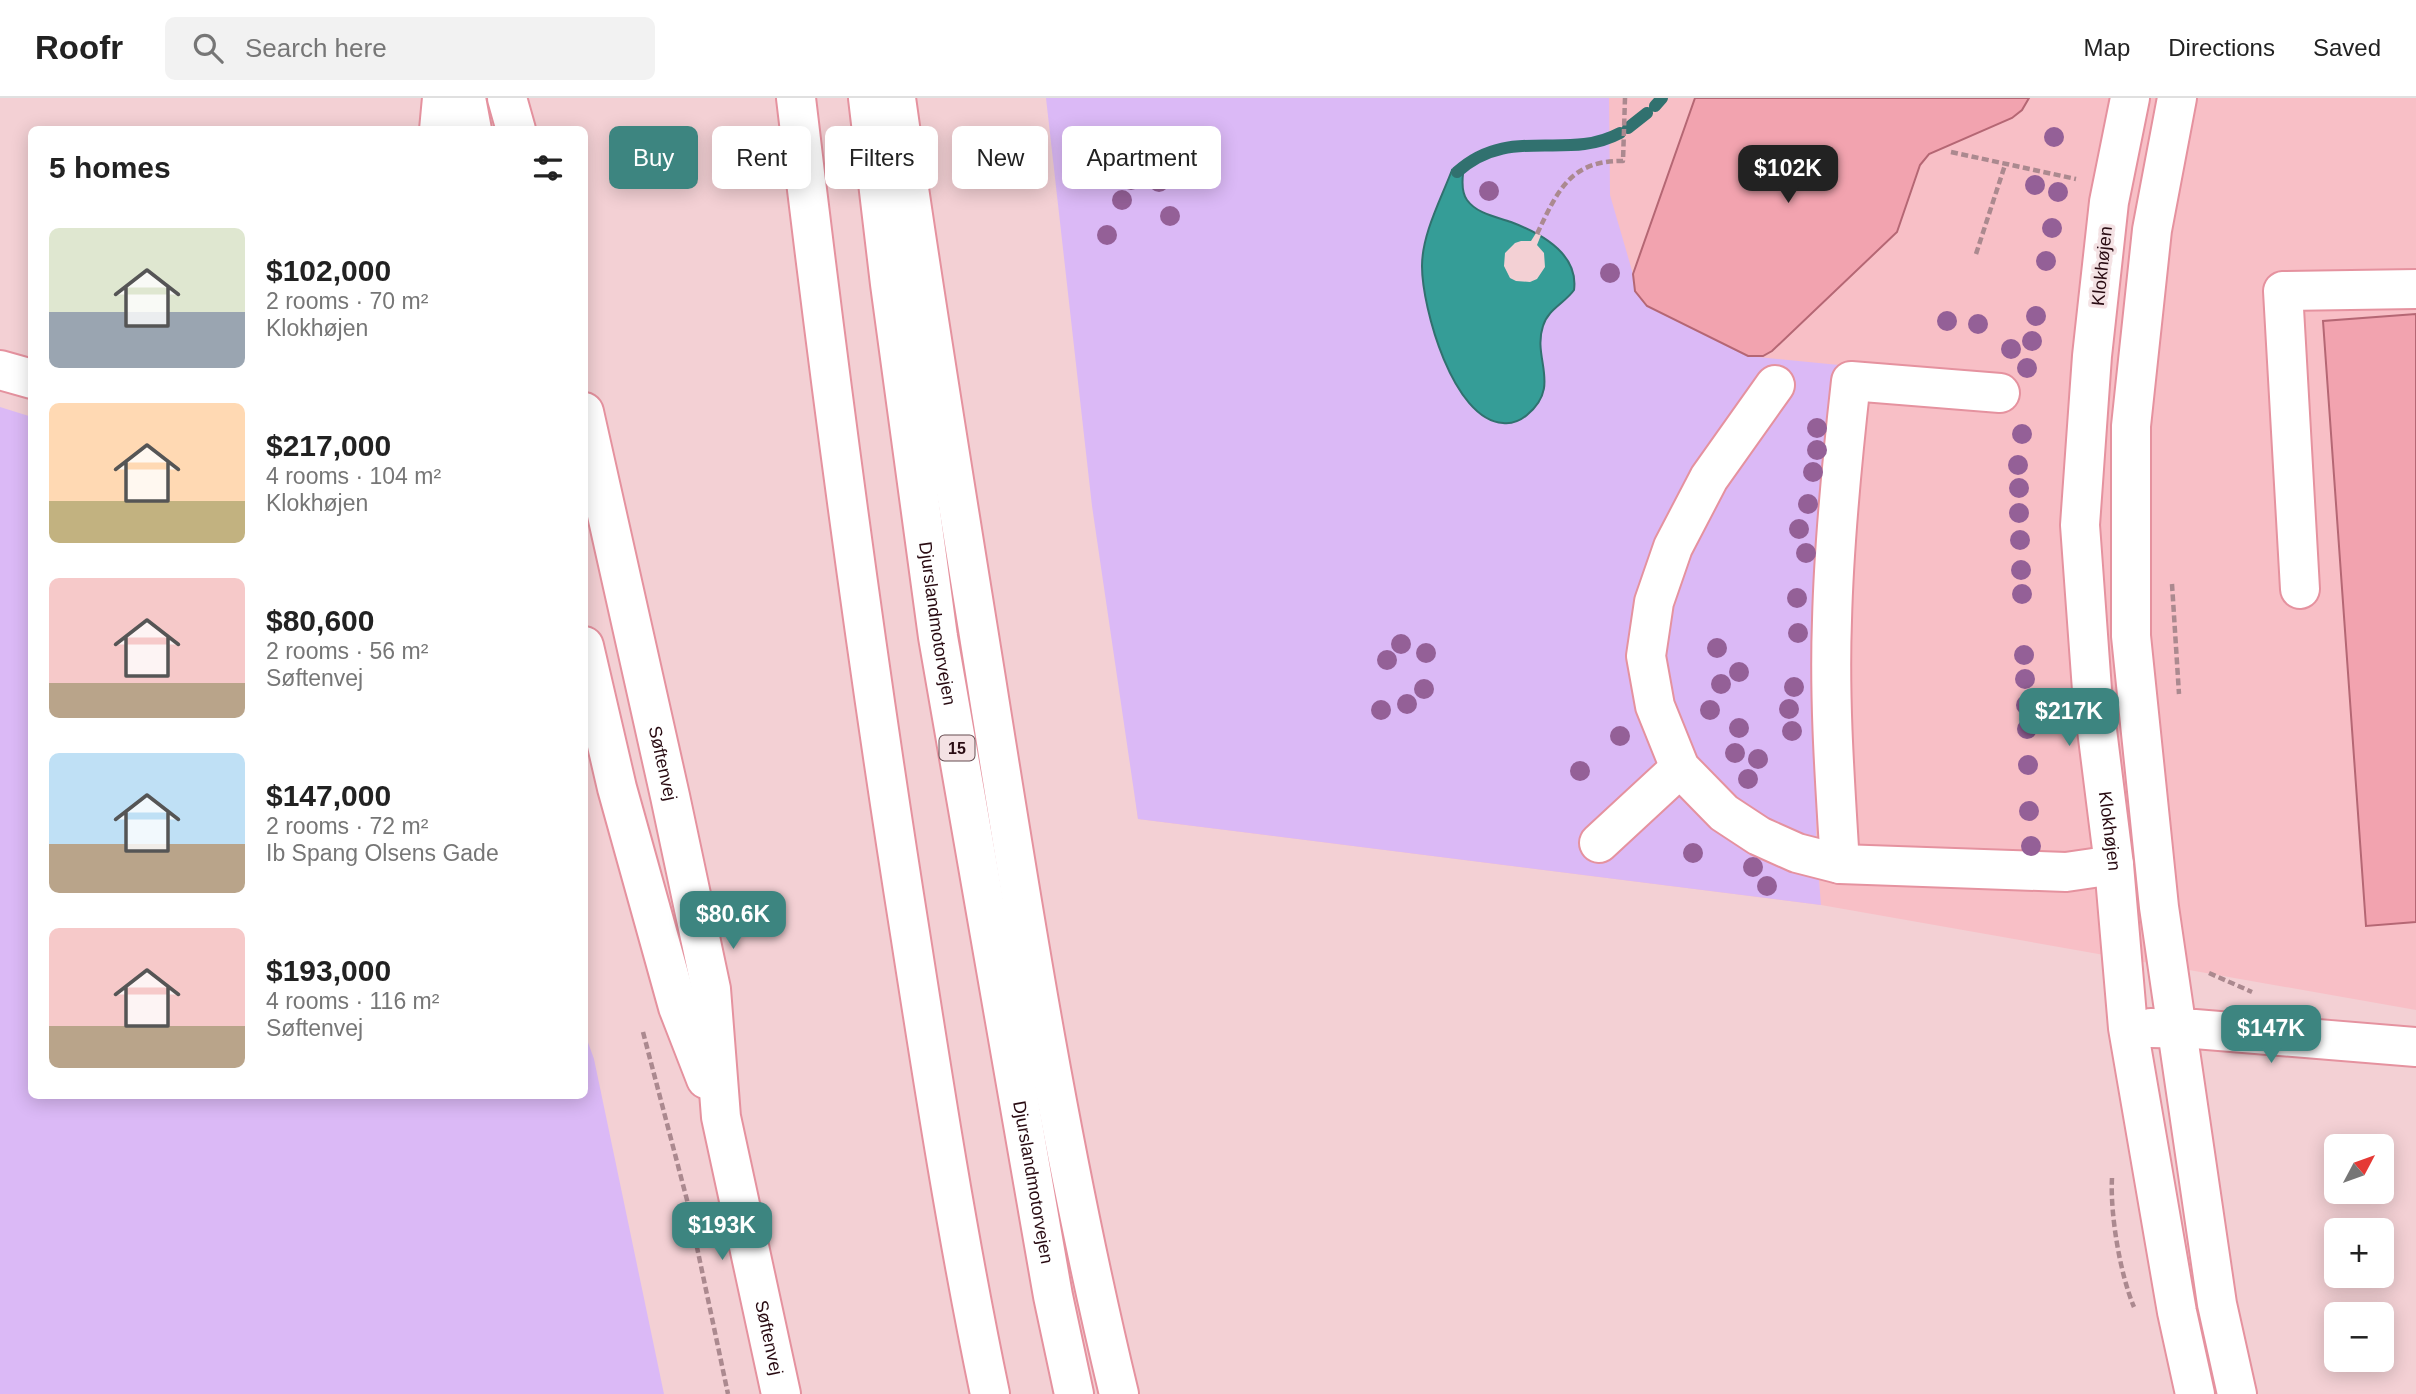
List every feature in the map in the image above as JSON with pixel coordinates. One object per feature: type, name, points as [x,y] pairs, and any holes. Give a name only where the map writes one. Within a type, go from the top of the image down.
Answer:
[{"type":"main road","points":[[439,126],[442,98]]},
{"type":"main road","points":[[467,98],[471,126]]},
{"type":"main road","points":[[507,98],[515,126]]},
{"type":"main road","points":[[796,98],[835,426],[878,736],[964,1266],[990,1394]]},
{"type":"main road","name":"Djurslandmotorvejen","points":[[868,98],[890,284],[938,637],[1053,1296],[1074,1394]]},
{"type":"main road","points":[[896,98],[922,289],[1035,987],[1100,1316],[1119,1394]]},
{"type":"main road","name":"Klokhøjen","points":[[2130,98],[2109,202],[2092,356],[2080,525],[2092,690],[2114,865],[2128,1028],[2177,1312],[2195,1394]]},
{"type":"main road","points":[[2177,98],[2152,230],[2132,426],[2132,636],[2159,907],[2217,1304],[2237,1394]]},
{"type":"main road","points":[[2300,589],[2283,290],[2416,289]]},
{"type":"main road","points":[[0,370],[28,378]]},
{"type":"main road","points":[[1840,864],[1833,739],[1832,621],[1838,497],[1851,381],[2000,393]]},
{"type":"main road","points":[[1775,385],[1709,478],[1673,547],[1654,602],[1646,656],[1655,706],[1680,768],[1724,813],[1759,836],[1797,853],[1840,864],[2066,872],[2114,865]]},
{"type":"main road","name":"Søftenvej","points":[[588,430],[711,989],[721,1117],[780,1394]]},
{"type":"main road","name":"Søftenvej","points":[[588,663],[617,788],[678,1007],[721,1117]]},
{"type":"main road","points":[[1599,843],[1680,768]]},
{"type":"main road","points":[[2128,1028],[2177,1028],[2416,1047]]},
{"type":"path","points":[[1537,234],[1557,191],[1570,179],[1590,165],[1623,161],[1625,98]]},
{"type":"path","points":[[1951,152],[2084,181]]},
{"type":"path","points":[[1976,254],[2005,165]]},
{"type":"path","points":[[641,1024],[687,1200],[728,1394]]},
{"type":"shaded area","points":[[1046,98],[1609,98],[1610,195],[1633,274],[1635,291],[1647,306],[1748,356],[1839,365],[1820,486],[1816,843],[1821,905],[1138,819],[1092,506]]},
{"type":"shaded area","points":[[1051,98],[2416,98],[2416,1010],[1821,905],[1138,819]]},
{"type":"shaded area","points":[[0,407],[28,416],[28,1099],[588,1099],[588,1042],[594,1059],[664,1394],[0,1394]]},
{"type":"water","points":[[1452,170],[1463,174],[1463,191],[1471,205],[1545,239],[1564,255],[1574,277],[1574,290],[1549,315],[1543,326],[1543,394],[1527,415],[1513,422],[1503,423],[1485,417],[1469,403],[1455,383],[1434,333],[1423,285],[1423,254],[1433,217]]},
{"type":"pier","points":[[1536,233],[1541,235],[1537,245],[1544,253],[1545,267],[1537,279],[1530,282],[1516,281],[1510,278],[1504,266],[1505,253],[1515,243],[1531,241]]},
{"type":"building","points":[[1695,98],[2029,98],[2022,110],[2012,118],[1929,154],[1920,165],[1897,232],[1772,351],[1763,356],[1748,356],[1647,306],[1635,291],[1633,274]]},
{"type":"building","points":[[2416,314],[2416,922],[2366,926],[2323,321]]},
{"type":"waterway","points":[[1655,106],[1662,98]]},
{"type":"waterway","points":[[1628,128],[1647,113]]},
{"type":"waterway","points":[[1457,172],[1477,158],[1497,150],[1518,146],[1579,145],[1620,133]]}]
